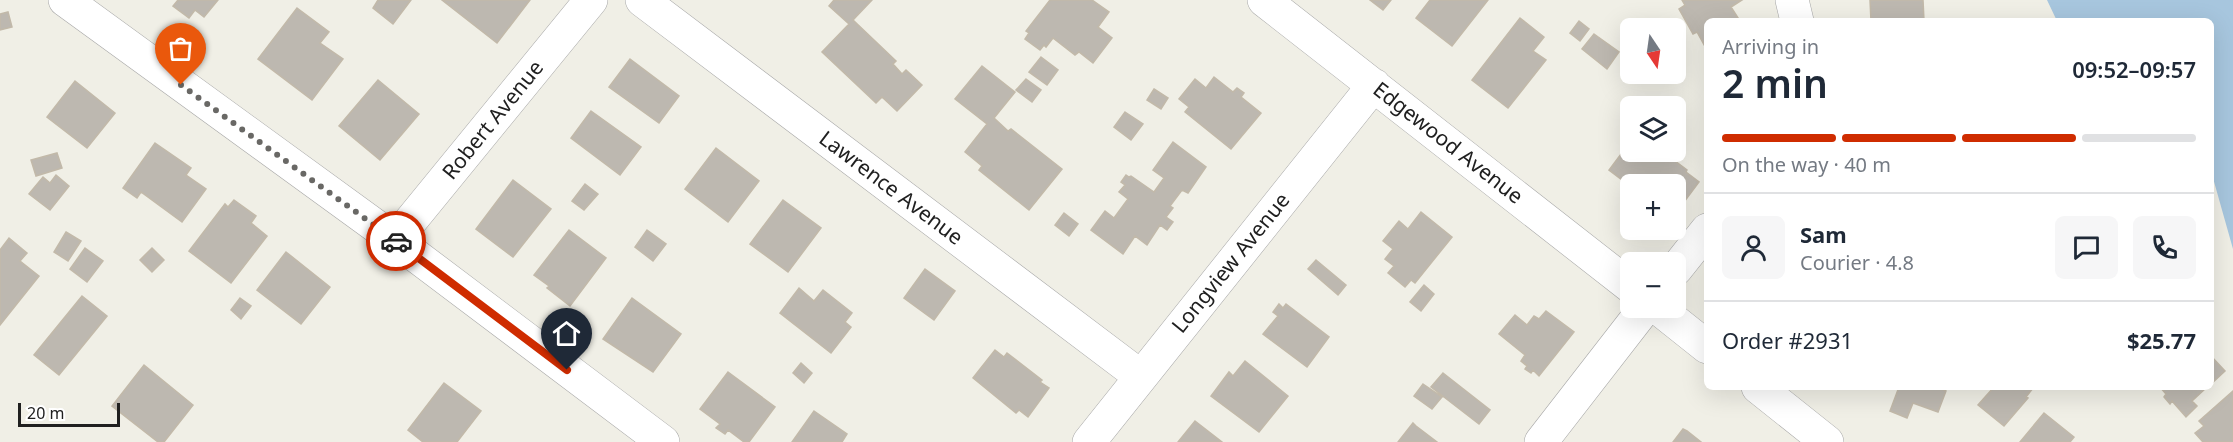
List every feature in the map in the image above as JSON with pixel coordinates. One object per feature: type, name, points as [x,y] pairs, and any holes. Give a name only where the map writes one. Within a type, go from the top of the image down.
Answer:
[{"type":"street","points":[[65,0],[395,240],[663,442]]},
{"type":"street","name":"Robert Avenue","points":[[395,240],[591,0]]},
{"type":"street","name":"Lawrence Avenue","points":[[642,0],[1140,376]]},
{"type":"street","name":"Edgewood Avenue","points":[[1264,0],[1620,278]]},
{"type":"street","points":[[1792,0],[1796,18]]},
{"type":"street","name":"Longview Avenue","points":[[1089,442],[1374,85]]},
{"type":"street","points":[[1686,256],[1704,234]]},
{"type":"street","points":[[1541,442],[1637,318]]},
{"type":"street","points":[[1671,318],[1704,345]]},
{"type":"street","points":[[1762,390],[1827,442]]},
{"type":"water","points":[[2047,0],[2233,0],[2233,249],[2214,182],[2214,18],[2056,18]]},
{"type":"building","points":[[178,0],[218,0],[204,17],[195,10],[189,18],[173,6]]},
{"type":"building","points":[[378,0],[411,0],[393,24],[373,8]]},
{"type":"building","points":[[442,0],[530,0],[497,43]]},
{"type":"building","points":[[834,0],[872,0],[853,20],[896,61],[893,64],[902,74],[906,70],[922,85],[897,111],[882,97],[876,103],[822,52],[849,24],[829,6]]},
{"type":"building","points":[[1050,0],[1092,0],[1109,12],[1098,27],[1112,38],[1093,63],[1079,52],[1075,55],[1053,38],[1046,47],[1044,45],[1040,50],[1025,39],[1029,33],[1026,31]]},
{"type":"building","points":[[1370,0],[1391,0],[1383,10]]},
{"type":"building","points":[[1430,0],[1488,0],[1452,46],[1416,18]]},
{"type":"building","points":[[1682,0],[1742,0],[1731,7],[1738,18],[1704,18],[1704,45],[1697,32],[1693,34],[1679,9],[1685,5]]},
{"type":"building","points":[[1870,0],[1923,0],[1924,18],[1871,18]]},
{"type":"building","points":[[297,8],[329,32],[320,43],[343,59],[312,100],[258,59]]},
{"type":"building","points":[[8,12],[12,27],[0,30],[0,14]]},
{"type":"building","points":[[1520,18],[1544,37],[1533,51],[1546,60],[1508,108],[1472,80]]},
{"type":"building","points":[[1579,21],[1589,29],[1580,41],[1570,33]]},
{"type":"building","points":[[1594,34],[1619,52],[1607,69],[1582,49]]},
{"type":"building","points":[[1041,57],[1058,70],[1047,85],[1029,72]]},
{"type":"building","points":[[630,59],[679,96],[659,123],[609,87]]},
{"type":"building","points":[[982,66],[1015,92],[994,118],[1008,131],[1011,129],[1062,169],[1029,210],[979,170],[982,166],[965,152],[987,124],[955,99]]},
{"type":"building","points":[[1214,77],[1233,92],[1237,88],[1244,93],[1241,97],[1261,113],[1231,149],[1185,112],[1189,107],[1179,99],[1195,79],[1206,88]]},
{"type":"building","points":[[1026,79],[1041,90],[1032,102],[1016,90]]},
{"type":"building","points":[[378,80],[419,114],[380,160],[339,126]]},
{"type":"building","points":[[75,81],[115,113],[87,148],[47,117]]},
{"type":"building","points":[[1154,89],[1168,98],[1161,109],[1147,100]]},
{"type":"building","points":[[591,111],[641,147],[620,175],[571,138]]},
{"type":"building","points":[[1125,112],[1143,124],[1131,140],[1114,127]]},
{"type":"building","points":[[1173,142],[1206,167],[1188,193],[1182,190],[1170,206],[1173,208],[1166,217],[1173,222],[1167,230],[1160,225],[1147,245],[1135,236],[1123,254],[1091,230],[1105,211],[1114,218],[1128,199],[1119,192],[1125,185],[1121,182],[1126,175],[1154,192],[1164,178],[1153,170]]},
{"type":"building","points":[[155,143],[191,168],[186,175],[206,189],[182,222],[141,192],[137,198],[123,188]]},
{"type":"building","points":[[716,148],[759,181],[728,222],[685,189]]},
{"type":"building","points":[[57,153],[62,168],[36,176],[31,160]]},
{"type":"building","points":[[1620,155],[1620,162],[1676,162],[1699,182],[1686,199],[1686,174],[1620,174],[1620,178],[1609,170]]},
{"type":"building","points":[[56,175],[69,186],[50,210],[29,194],[43,177],[50,183]]},
{"type":"building","points":[[513,180],[551,209],[513,257],[476,229]]},
{"type":"building","points":[[585,184],[598,194],[584,210],[572,201]]},
{"type":"building","points":[[234,200],[256,216],[251,223],[267,236],[231,283],[189,251],[225,204],[228,207]]},
{"type":"building","points":[[783,200],[821,228],[788,272],[750,244]]},
{"type":"building","points":[[1421,212],[1452,237],[1415,283],[1411,280],[1405,287],[1388,273],[1394,266],[1385,259],[1393,249],[1383,241],[1399,221],[1408,229]]},
{"type":"building","points":[[1064,213],[1078,224],[1069,236],[1055,225]]},
{"type":"building","points":[[569,230],[606,258],[570,306],[534,275]]},
{"type":"building","points":[[647,230],[666,244],[653,261],[635,247]]},
{"type":"building","points":[[66,232],[81,241],[68,261],[54,252]]},
{"type":"building","points":[[9,238],[27,253],[20,261],[39,276],[0,325],[0,250]]},
{"type":"building","points":[[85,248],[103,261],[87,282],[70,269]]},
{"type":"building","points":[[152,248],[164,260],[152,272],[140,260]]},
{"type":"building","points":[[286,252],[330,287],[301,324],[257,290]]},
{"type":"building","points":[[1316,260],[1346,285],[1338,295],[1308,269]]},
{"type":"building","points":[[925,269],[955,291],[934,320],[904,298]]},
{"type":"building","points":[[1424,285],[1434,294],[1421,311],[1410,302]]},
{"type":"building","points":[[799,288],[814,301],[823,290],[852,313],[845,322],[851,327],[831,353],[780,313]]},
{"type":"building","points":[[82,296],[107,316],[59,375],[34,355]]},
{"type":"building","points":[[240,298],[251,306],[241,319],[231,310]]},
{"type":"building","points":[[632,298],[681,334],[653,372],[603,339]]},
{"type":"building","points":[[1279,304],[1283,308],[1286,304],[1329,337],[1307,367],[1263,334],[1278,316],[1273,312]]},
{"type":"building","points":[[1546,311],[1574,332],[1539,376],[1533,370],[1531,373],[1525,369],[1527,366],[1521,361],[1525,355],[1499,334],[1515,315],[1527,325],[1534,316],[1539,319]]},
{"type":"building","points":[[995,350],[1004,357],[1007,353],[1049,388],[1028,417],[1019,410],[1016,413],[973,378]]},
{"type":"building","points":[[2214,359],[2225,371],[2214,381]]},
{"type":"building","points":[[1245,361],[1288,396],[1259,432],[1211,396],[1229,372],[1233,376]]},
{"type":"building","points":[[801,363],[812,373],[804,383],[793,373]]},
{"type":"building","points":[[144,365],[193,405],[164,442],[158,442],[112,406]]},
{"type":"building","points":[[728,372],[775,407],[749,442],[744,442],[728,430],[725,434],[716,428],[720,424],[700,409]]},
{"type":"building","points":[[1443,373],[1490,410],[1479,424],[1431,387]]},
{"type":"building","points":[[444,383],[481,411],[457,442],[423,442],[408,430]]},
{"type":"building","points":[[1423,384],[1442,397],[1432,409],[1414,396]]},
{"type":"building","points":[[1898,390],[1946,391],[1938,412],[1913,403],[1907,418],[1890,411]]},
{"type":"building","points":[[1991,390],[2031,390],[2026,397],[2028,398],[2004,426],[1978,405]]},
{"type":"building","points":[[2163,390],[2204,390],[2192,401],[2197,406],[2186,417],[2172,401],[2170,404],[2164,397],[2166,394]]},
{"type":"building","points":[[2233,391],[2233,442],[2203,442],[2195,433],[2204,426],[2199,421]]},
{"type":"building","points":[[814,411],[847,434],[842,442],[792,442]]},
{"type":"building","points":[[2044,413],[2074,437],[2070,442],[2020,442]]},
{"type":"building","points":[[1195,421],[1222,442],[1178,442]]},
{"type":"building","points":[[1413,423],[1416,426],[1437,442],[1398,442]]},
{"type":"building","points":[[1683,429],[1687,431],[1701,442],[1673,442]]},
{"type":"way so far","points":[[181,85],[396,241]]},
{"type":"route","points":[[396,241],[567,370]]}]
